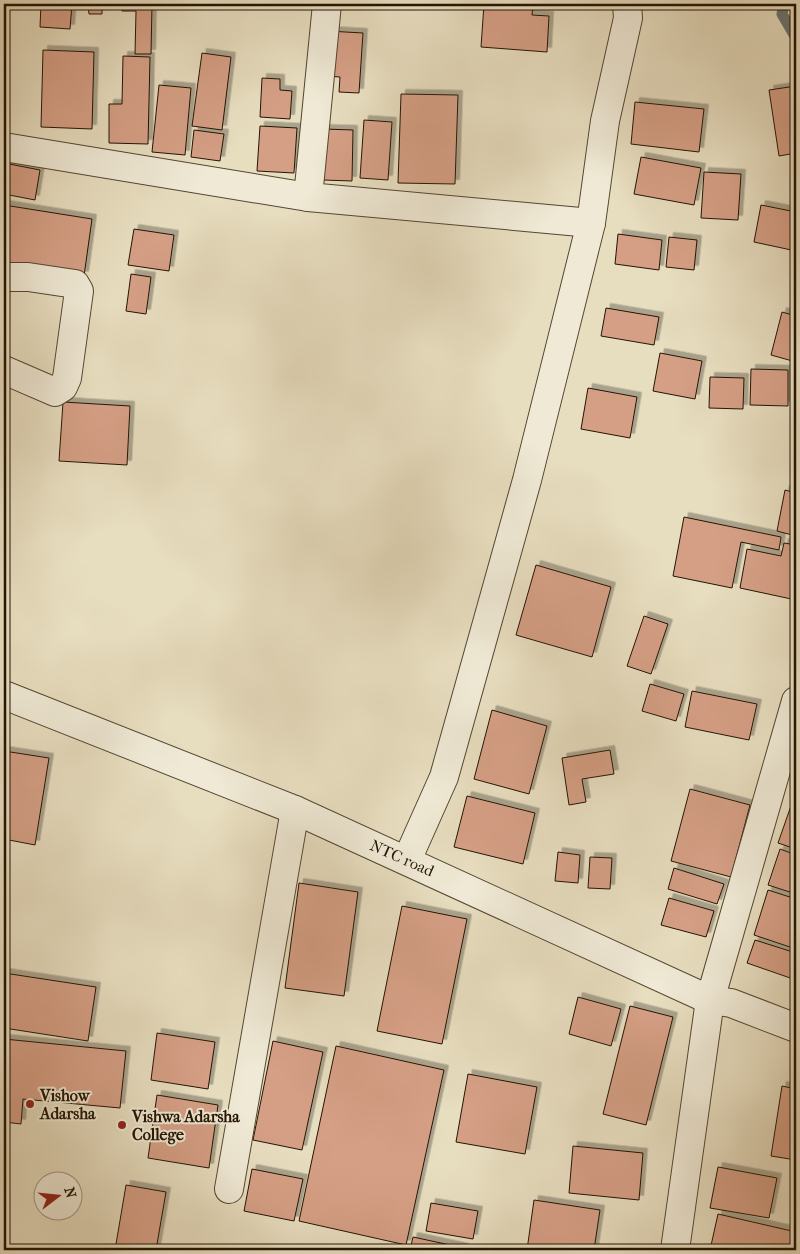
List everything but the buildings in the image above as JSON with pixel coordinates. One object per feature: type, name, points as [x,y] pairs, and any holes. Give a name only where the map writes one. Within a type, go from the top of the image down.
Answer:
[{"type":"street","points":[[308,197],[327,4]]},
{"type":"street","points":[[406,860],[444,777],[527,480],[591,223],[605,121],[628,18],[627,4]]},
{"type":"street","points":[[4,147],[308,197],[591,223]]},
{"type":"street","points":[[4,277],[75,284],[79,291],[67,378],[63,387],[55,392],[4,370]]},
{"type":"street","name":"NTC road","points":[[4,695],[295,810],[710,1000],[731,1003],[796,1028]]},
{"type":"street","points":[[675,1250],[710,1000],[796,701]]},
{"type":"street","points":[[229,1189],[295,810]]},
{"type":"waterway","points":[[784,4],[782,14],[796,38]]},
{"type":"place","name":"Vishow Adarsha","points":[[30,1104]]},
{"type":"place","name":"Vishwa Adarsha College","points":[[122,1125]]}]
